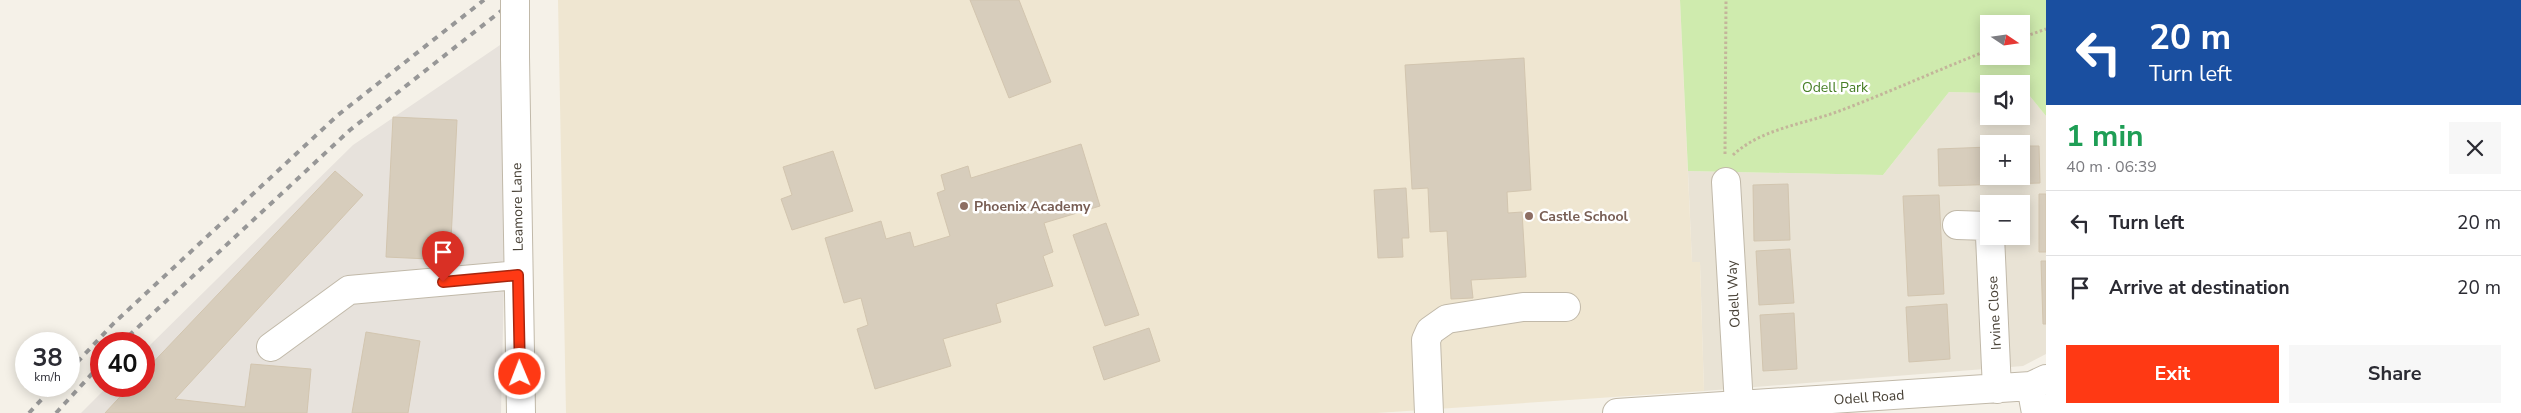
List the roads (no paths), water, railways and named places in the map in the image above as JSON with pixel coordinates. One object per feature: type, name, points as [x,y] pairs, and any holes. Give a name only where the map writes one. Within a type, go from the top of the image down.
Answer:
[{"type":"street","name":"Leamore Lane","points":[[515,0],[521,413]]},
{"type":"street","name":"Odell Way","points":[[1727,169],[1739,405]]},
{"type":"street","points":[[1958,226],[1980,226]]},
{"type":"street","name":"Irvine Close","points":[[1990,245],[1997,389]]},
{"type":"street","points":[[271,347],[349,290],[518,275]]},
{"type":"street","points":[[1429,413],[1426,340],[1430,331],[1447,319],[1523,306],[1566,307]]},
{"type":"street","points":[[2036,413],[2039,382]]},
{"type":"street","name":"Odell Road","points":[[1617,413],[1997,389],[2039,382]]},
{"type":"railway","points":[[80,359],[114,323],[338,115],[484,0]]},
{"type":"railway","points":[[133,332],[350,130],[515,0]]},
{"type":"railway","points":[[56,413],[90,376]]},
{"type":"railway","points":[[29,413],[44,397]]},
{"type":"place","name":"Phoenix Academy","points":[[964,206]]},
{"type":"place","name":"Castle School","points":[[1529,216]]},
{"type":"park label","name":"Odell Park","points":[[1835,87]]}]
